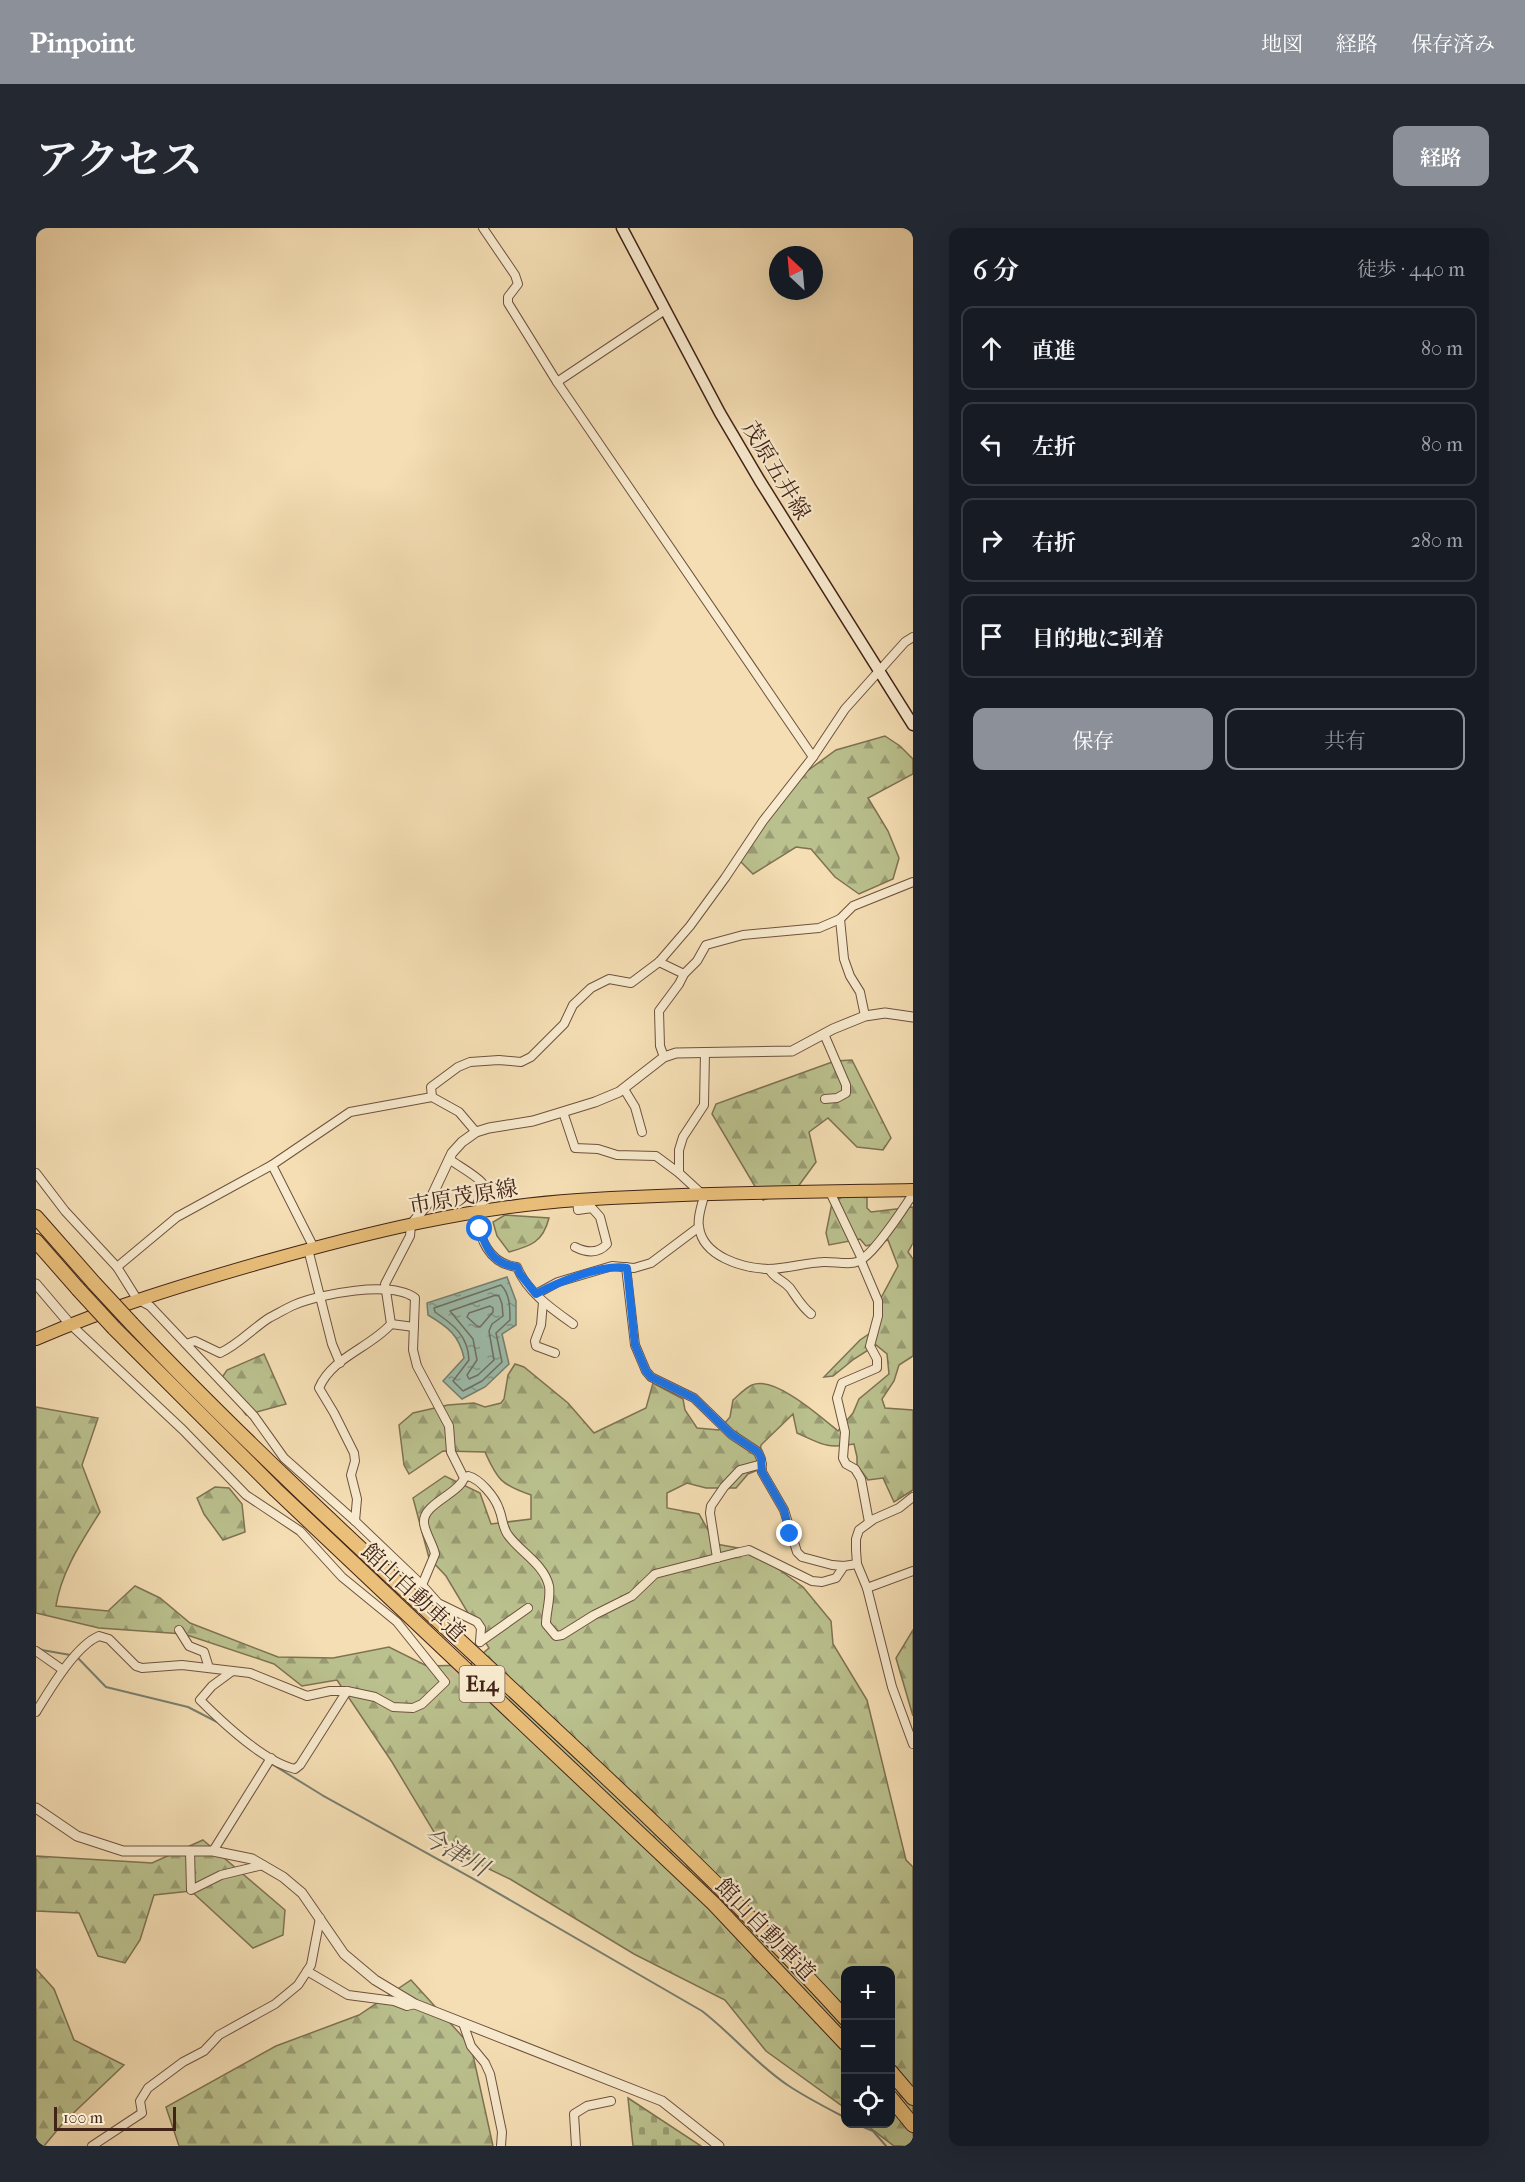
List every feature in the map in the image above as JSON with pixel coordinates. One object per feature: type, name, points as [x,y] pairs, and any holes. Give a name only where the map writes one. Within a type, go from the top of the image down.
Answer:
[{"type":"highway","name":"館山自動車道","points":[[36,1217],[132,1324],[287,1480],[573,1746],[717,1885],[841,2014]]},
{"type":"highway","name":"館山自動車道","points":[[36,1241],[114,1328],[276,1490],[714,1904],[841,2039]]},
{"type":"highway","points":[[893,2074],[913,2098]]},
{"type":"highway","points":[[895,2102],[913,2125]]},
{"type":"main road","name":"茂原五井線","points":[[622,228],[720,413],[913,725]]},
{"type":"main road","name":"市原茂原線","points":[[36,1339],[137,1299],[311,1249],[458,1215],[577,1200],[830,1192],[913,1192]]},
{"type":"street","points":[[483,228],[515,275],[518,284],[508,297],[508,303],[557,382],[813,757]]},
{"type":"street","points":[[557,382],[665,310]]},
{"type":"street","points":[[432,1097],[431,1087],[458,1066],[470,1062],[499,1060],[521,1062],[531,1057],[564,1024],[573,1005],[591,988],[609,979],[631,983],[659,962],[690,926],[763,821],[813,757],[845,709],[905,642],[913,637]]},
{"type":"street","points":[[664,1057],[660,1046],[659,1011],[684,974],[697,961],[706,945],[743,935],[812,930],[840,919],[853,906],[913,882]]},
{"type":"street","points":[[840,919],[844,959],[850,976],[860,992],[865,1016]]},
{"type":"street","points":[[659,962],[684,974]]},
{"type":"street","points":[[392,1324],[386,1284],[410,1236],[411,1225],[429,1202],[449,1159],[462,1142],[476,1132],[533,1121],[595,1102],[624,1089],[664,1057],[687,1052],[792,1051],[865,1016],[885,1013],[913,1017]]},
{"type":"street","points":[[824,1034],[846,1085],[846,1094],[825,1099]]},
{"type":"street","points":[[679,1173],[679,1150],[683,1137],[704,1105],[705,1052]]},
{"type":"street","points":[[624,1089],[635,1107],[642,1132]]},
{"type":"street","points":[[117,1267],[177,1217],[272,1165],[350,1112],[432,1097],[459,1112],[476,1132]]},
{"type":"street","points":[[563,1112],[575,1148],[598,1149],[617,1155],[656,1156],[679,1173],[704,1196],[699,1227],[702,1237],[710,1249],[726,1260],[769,1269],[823,1262],[853,1263],[862,1260],[913,1192]]},
{"type":"street","points":[[449,1159],[483,1184],[485,1197],[480,1212],[480,1229],[489,1254],[497,1261],[517,1267],[543,1302],[573,1324]]},
{"type":"street","points":[[272,1165],[311,1249],[332,1344],[340,1363]]},
{"type":"street","points":[[36,1173],[65,1211],[117,1267],[137,1299],[150,1306],[254,1416],[284,1458],[355,1521],[438,1603],[477,1622],[481,1628],[480,1642],[528,1608]]},
{"type":"street","points":[[830,1192],[862,1260],[878,1301],[878,1316],[870,1346],[877,1359],[877,1368],[842,1383],[837,1398],[845,1432],[843,1458],[846,1464],[855,1469],[861,1479],[869,1522]]},
{"type":"street","points":[[575,1247],[591,1252],[607,1244],[596,1212],[592,1208],[578,1210],[577,1200]]},
{"type":"street","points":[[536,1294],[558,1282],[612,1266],[627,1268],[644,1266],[699,1227]]},
{"type":"street","points":[[627,1268],[635,1345],[646,1371],[651,1377],[694,1398],[731,1434],[758,1452],[762,1472],[784,1510],[797,1552],[802,1557],[812,1561],[844,1566],[857,1564]]},
{"type":"street","points":[[769,1269],[775,1279],[788,1286],[802,1307],[811,1314]]},
{"type":"street","points":[[36,1284],[70,1324],[183,1430],[246,1495],[300,1531],[342,1577],[397,1622],[445,1682],[422,1704],[413,1708],[393,1707],[375,1697],[347,1691],[330,1691],[307,1696],[250,1673],[182,1665],[142,1668],[136,1666],[109,1639],[99,1636],[85,1646],[63,1670],[36,1712]]},
{"type":"street","points":[[186,1344],[195,1341],[220,1353],[292,1305],[320,1296],[386,1290],[406,1293],[415,1298],[413,1350],[417,1366],[449,1426],[451,1452],[464,1478]]},
{"type":"street","points":[[543,1302],[542,1325],[535,1341],[536,1346],[544,1351],[555,1353]]},
{"type":"street","points":[[392,1324],[414,1327]]},
{"type":"street","points":[[355,1521],[357,1499],[351,1475],[355,1461],[354,1453],[319,1388],[322,1380],[340,1363],[384,1333],[392,1324]]},
{"type":"street","points":[[717,1558],[711,1506],[740,1470],[762,1464]]},
{"type":"street","points":[[422,1585],[435,1554],[424,1525],[424,1518],[432,1507],[468,1476],[475,1478],[496,1502],[509,1538],[528,1555],[542,1573],[549,1587],[546,1624],[556,1636],[562,1635],[594,1615],[632,1596],[655,1574],[749,1550],[802,1577],[822,1582],[836,1578],[844,1566]]},
{"type":"street","points":[[913,1497],[899,1508],[869,1522],[860,1530],[856,1539],[857,1564],[867,1588],[892,1687],[913,1744]]},
{"type":"street","points":[[867,1588],[913,1570]]},
{"type":"street","points":[[179,1630],[189,1646],[204,1652],[209,1661],[209,1668]]},
{"type":"street","points":[[36,1651],[63,1670]]},
{"type":"street","points":[[231,1672],[212,1686],[200,1700],[220,1720],[271,1758],[295,1769],[300,1765],[347,1691]]},
{"type":"street","points":[[213,1851],[271,1758]]},
{"type":"street","points":[[36,1808],[77,1836],[123,1851],[213,1851],[252,1859],[283,1877],[302,1893],[344,1954],[375,1980],[415,2004],[662,2102],[719,2146]]},
{"type":"street","points":[[190,1851],[191,1890],[221,1875],[263,1865]]},
{"type":"street","points":[[92,2146],[142,2113],[140,2101],[148,2088],[183,2062],[204,2051],[219,2035],[286,1996],[298,1986],[310,1965],[320,1918]]},
{"type":"street","points":[[307,1971],[348,1995],[394,2001],[407,2006],[415,2004]]},
{"type":"street","points":[[463,2023],[471,2046],[485,2063],[489,2074],[502,2132],[500,2145]]},
{"type":"street","points":[[576,2146],[574,2114],[587,2106],[611,2101]]},
{"type":"green space","points":[[885,736],[913,759],[913,774],[868,798],[888,831],[899,858],[893,879],[859,894],[835,877],[811,849],[796,847],[753,874],[739,860],[775,806],[803,774],[836,750]]},
{"type":"green space","points":[[852,1060],[891,1138],[883,1150],[857,1147],[828,1118],[809,1132],[816,1162],[797,1188],[763,1200],[712,1114],[716,1104],[835,1061]]},
{"type":"green space","points":[[867,1195],[867,1208],[871,1212],[913,1207],[913,1243],[908,1252],[913,1259],[913,1356],[899,1365],[894,1381],[882,1399],[885,1408],[913,1410],[913,1490],[894,1502],[883,1478],[868,1480],[857,1465],[854,1444],[836,1446],[818,1443],[797,1433],[793,1414],[761,1445],[758,1470],[748,1474],[736,1488],[706,1488],[687,1483],[667,1493],[667,1508],[699,1514],[716,1544],[749,1550],[803,1587],[831,1621],[833,1644],[867,1700],[906,1860],[913,1867],[913,2146],[894,2146],[870,2128],[895,2128],[895,1966],[841,1966],[841,2105],[766,2051],[725,2000],[634,1954],[510,1879],[443,1847],[392,1762],[337,1680],[302,1686],[274,1664],[184,1634],[99,1628],[36,1613],[36,1407],[98,1418],[82,1465],[100,1512],[67,1569],[56,1606],[108,1611],[135,1586],[160,1598],[190,1623],[278,1657],[333,1658],[389,1647],[427,1666],[469,1665],[489,1648],[446,1576],[429,1558],[413,1498],[445,1476],[480,1493],[491,1524],[531,1519],[531,1495],[501,1480],[485,1452],[443,1451],[409,1474],[404,1465],[399,1425],[413,1413],[448,1405],[474,1403],[485,1407],[501,1403],[504,1399],[508,1375],[515,1364],[524,1367],[568,1403],[594,1433],[646,1408],[653,1383],[683,1399],[685,1410],[697,1428],[719,1430],[730,1417],[733,1400],[749,1386],[761,1384],[784,1391],[838,1431],[853,1413],[859,1399],[889,1374],[887,1354],[876,1345],[833,1376],[824,1377],[860,1340],[879,1327],[881,1298],[898,1266],[888,1240],[866,1246],[860,1239],[829,1245],[826,1233],[832,1203],[842,1197]]},
{"type":"green space","points":[[505,1215],[549,1218],[540,1238],[524,1248],[509,1252],[497,1236],[493,1222]]},
{"type":"green space","points":[[264,1354],[286,1404],[246,1415],[221,1379],[227,1370]]},
{"type":"green space","points":[[215,1487],[229,1488],[242,1504],[245,1532],[223,1540],[204,1514],[197,1498]]},
{"type":"green space","points":[[913,1630],[913,1716],[896,1658]]},
{"type":"green space","points":[[203,1840],[285,1910],[283,1935],[253,1948],[191,1891],[154,1895],[140,1940],[125,1963],[98,1956],[79,1913],[36,1911],[36,1856],[152,1863]]},
{"type":"green space","points":[[36,1969],[54,1989],[74,2040],[124,2065],[64,2122],[44,2146],[36,2146]]},
{"type":"green space","points":[[411,1980],[471,2046],[493,2146],[179,2146],[166,2107],[276,2046],[359,2015]]},
{"type":"green space","points":[[628,2098],[701,2146],[633,2146]]},
{"type":"water","points":[[507,1277],[516,1301],[516,1325],[502,1334],[509,1364],[485,1387],[462,1399],[443,1381],[464,1358],[462,1350],[452,1332],[428,1315],[427,1303]]},
{"type":"waterway","name":"今津川","points":[[36,1647],[76,1656],[106,1687],[188,1707],[221,1724]]},
{"type":"waterway","name":"今津川","points":[[270,1763],[322,1795],[472,1878],[702,2011],[777,2078],[841,2115]]},
{"type":"waterway","name":"今津川","points":[[866,2128],[873,2131],[886,2146]]},
{"type":"tunnel","points":[[445,1682],[480,1642]]},
{"type":"route","points":[[480,1229],[489,1254],[497,1261],[517,1267],[536,1294],[558,1282],[612,1266],[627,1268],[635,1345],[646,1371],[651,1377],[694,1398],[731,1434],[758,1452],[762,1472],[784,1510],[790,1534]]}]
